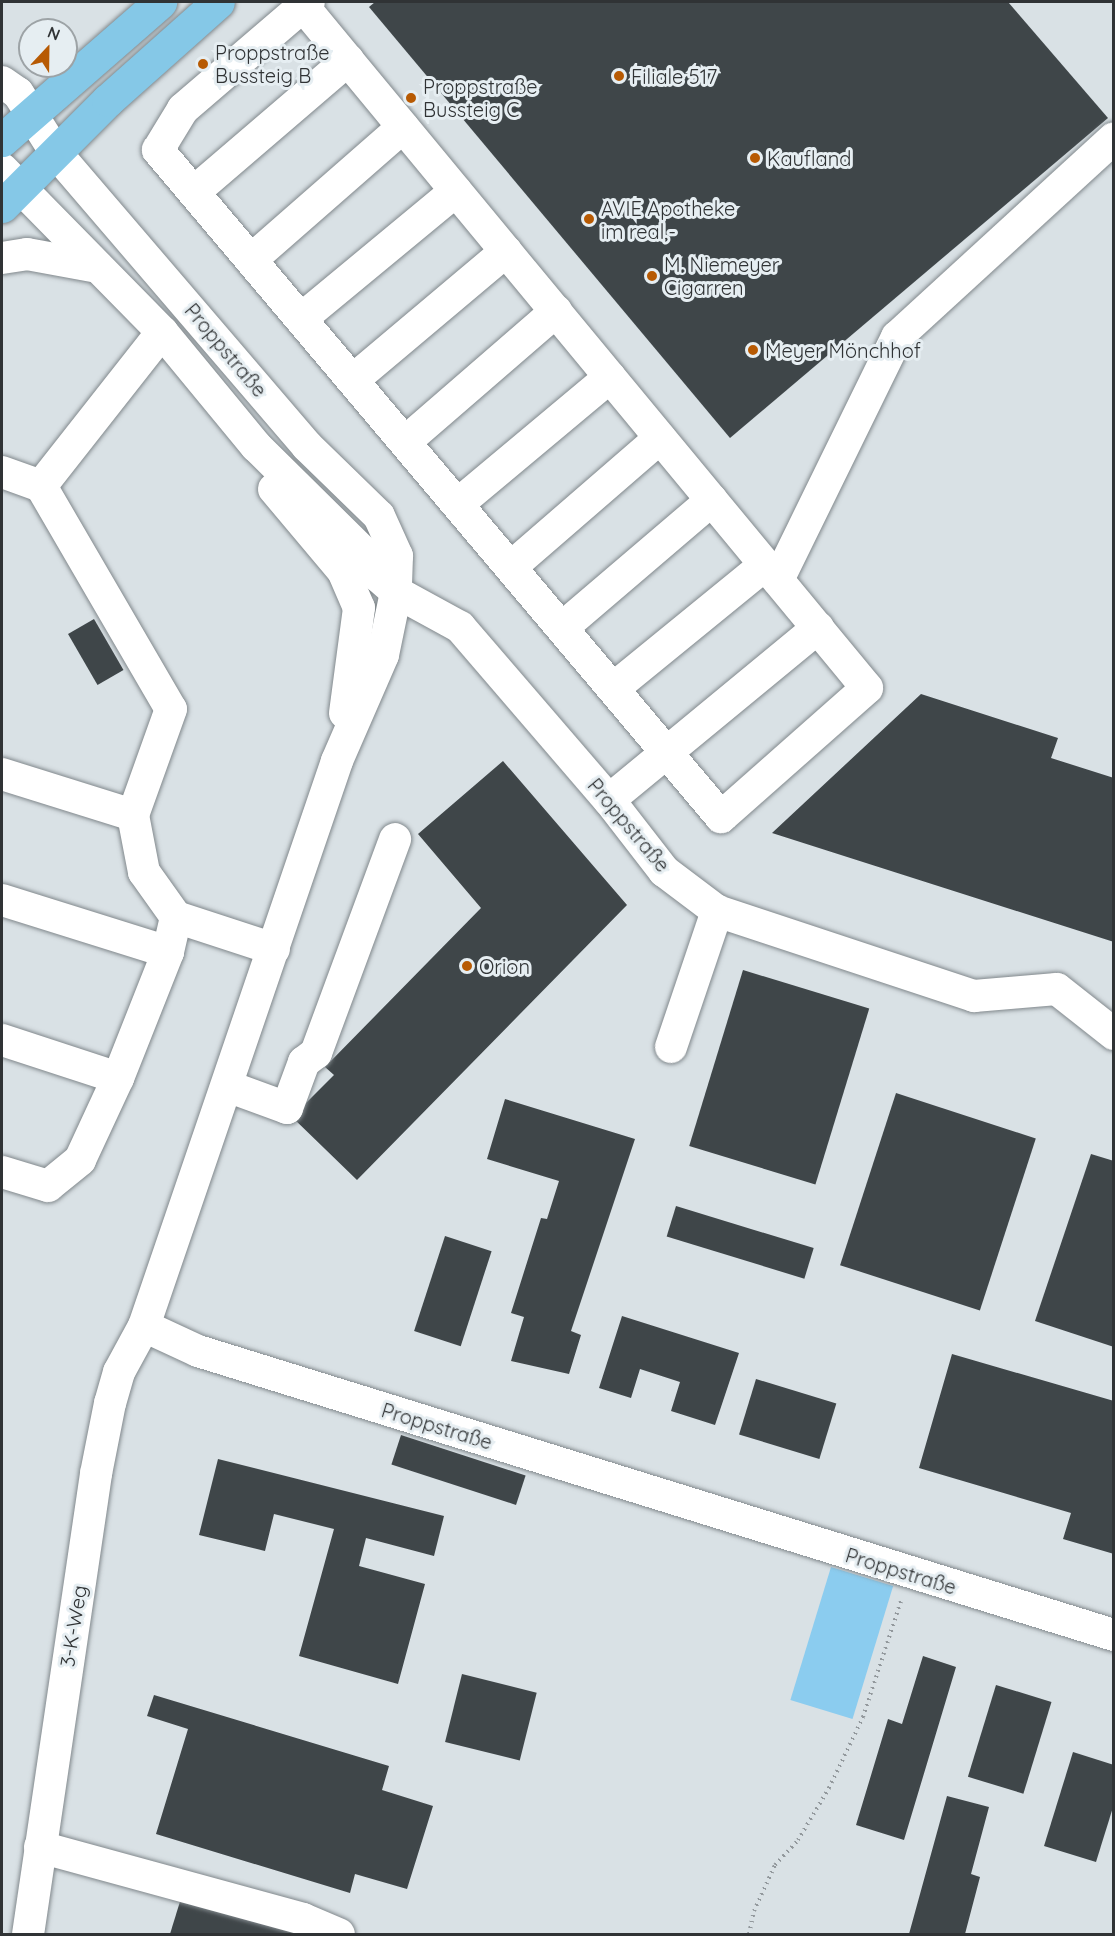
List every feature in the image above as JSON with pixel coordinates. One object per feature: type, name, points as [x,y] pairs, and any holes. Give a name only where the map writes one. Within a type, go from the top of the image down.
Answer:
[{"type":"main road","points":[[2,140],[160,2]]},
{"type":"main road","points":[[8,188],[56,153],[108,100],[218,2]]},
{"type":"street","points":[[306,4],[348,60],[867,688],[721,817],[158,150],[183,109],[306,4]]},
{"type":"street","points":[[194,192],[348,60]]},
{"type":"street","name":"Proppstraße","points":[[2,82],[18,93],[56,153],[307,446],[379,516],[397,556],[396,592],[383,655],[337,761],[144,1326],[198,1351],[909,1575],[1113,1635]]},
{"type":"street","points":[[251,260],[403,127]]},
{"type":"street","points":[[614,688],[772,572],[897,338],[1113,138]]},
{"type":"street","name":"Proppstraße","points":[[8,188],[98,267],[162,332],[256,446],[370,559],[379,577],[396,592],[460,627],[609,800],[663,871],[717,911],[974,996],[1057,989],[1113,1034]]},
{"type":"street","points":[[301,319],[456,191]]},
{"type":"street","points":[[353,380],[506,251]]},
{"type":"street","points":[[2,258],[27,254],[98,267]]},
{"type":"street","points":[[405,442],[556,311]]},
{"type":"street","name":"Proppstraße","points":[[41,486],[162,332]]},
{"type":"street","points":[[458,504],[609,377]]},
{"type":"street","points":[[511,567],[660,438]]},
{"type":"street","name":"Proppstraße","points":[[256,446],[253,465],[343,571],[359,608],[356,648],[337,761]]},
{"type":"street","points":[[2,472],[41,486],[171,709],[133,815],[144,872],[176,917],[274,949]]},
{"type":"street","points":[[562,628],[712,500]]},
{"type":"street","points":[[359,608],[396,592]]},
{"type":"street","points":[[609,800],[818,628]]},
{"type":"street","points":[[2,774],[133,815]]},
{"type":"street","points":[[227,1086],[287,1108],[304,1062],[316,1053],[395,839]]},
{"type":"street","points":[[2,900],[168,952]]},
{"type":"street","points":[[671,1047],[717,911]]},
{"type":"street","points":[[2,1172],[48,1186],[80,1160],[118,1078],[168,952],[176,917]]},
{"type":"street","points":[[2,1040],[118,1078]]},
{"type":"street","name":"3-K-Weg","points":[[28,1935],[110,1403],[119,1372],[144,1326]]},
{"type":"street","points":[[40,1847],[303,1919],[339,1935]]},
{"type":"path","points":[[749,1935],[754,1911],[775,1865],[798,1840],[824,1796],[863,1717],[909,1575]]},
{"type":"shaded area","points":[[831,1567],[893,1586],[853,1719],[790,1700]]},
{"type":"building","points":[[375,2],[1008,2],[1108,118],[730,438],[369,7]]},
{"type":"building","points":[[94,619],[124,670],[98,685],[68,634]]},
{"type":"building","points":[[921,694],[1058,738],[1051,758],[1114,778],[1114,942],[772,833]]},
{"type":"building","points":[[503,761],[627,905],[357,1180],[292,1117],[334,1075],[325,1067],[481,908],[418,834]]},
{"type":"building","points":[[743,970],[869,1009],[815,1185],[689,1146]]},
{"type":"building","points":[[896,1093],[1036,1138],[980,1311],[840,1265]]},
{"type":"building","points":[[505,1099],[635,1139],[571,1331],[581,1335],[569,1374],[511,1361],[524,1317],[511,1313],[541,1218],[547,1219],[559,1181],[487,1159]]},
{"type":"building","points":[[1091,1154],[1114,1161],[1114,1347],[1035,1321]]},
{"type":"building","points":[[676,1206],[814,1248],[804,1279],[667,1237]]},
{"type":"building","points":[[445,1236],[492,1251],[461,1346],[414,1331]]},
{"type":"building","points":[[622,1316],[739,1353],[715,1425],[671,1411],[680,1382],[640,1369],[631,1398],[599,1388]]},
{"type":"building","points":[[952,1354],[1114,1401],[1114,1554],[1063,1539],[1071,1513],[919,1468]]},
{"type":"building","points":[[756,1379],[836,1404],[819,1459],[739,1434]]},
{"type":"building","points":[[401,1435],[526,1475],[516,1505],[391,1464]]},
{"type":"building","points":[[218,1459],[444,1516],[434,1556],[366,1538],[359,1566],[425,1584],[398,1684],[299,1656],[334,1529],[274,1514],[265,1551],[199,1535]]},
{"type":"building","points":[[923,1656],[956,1667],[904,1840],[856,1825],[888,1719],[902,1724]]},
{"type":"building","points":[[462,1674],[537,1693],[520,1761],[445,1742]]},
{"type":"building","points":[[996,1685],[1051,1702],[1023,1794],[968,1777]]},
{"type":"building","points":[[154,1695],[389,1766],[382,1790],[433,1806],[407,1889],[355,1874],[350,1893],[156,1834],[188,1729],[147,1716]]},
{"type":"building","points":[[1073,1752],[1114,1765],[1114,1804],[1096,1862],[1044,1846]]},
{"type":"building","points":[[947,1796],[989,1807],[971,1874],[980,1877],[965,1934],[909,1934]]},
{"type":"building","points":[[182,1895],[308,1934],[170,1934]]},
{"type":"place","name":"Proppstraße Bussteig B","points":[[203,64]]},
{"type":"place","name":"Filiale 517","points":[[619,76]]},
{"type":"place","name":"Proppstraße Bussteig C","points":[[411,98]]},
{"type":"place","name":"Kaufland","points":[[755,158]]},
{"type":"place","name":"AVIE Apotheke im real,-","points":[[589,219]]},
{"type":"place","name":"M. Niemeyer Cigarren","points":[[652,276]]},
{"type":"place","name":"Meyer Mönchhof","points":[[753,350]]},
{"type":"place","name":"Orion","points":[[467,966]]}]
